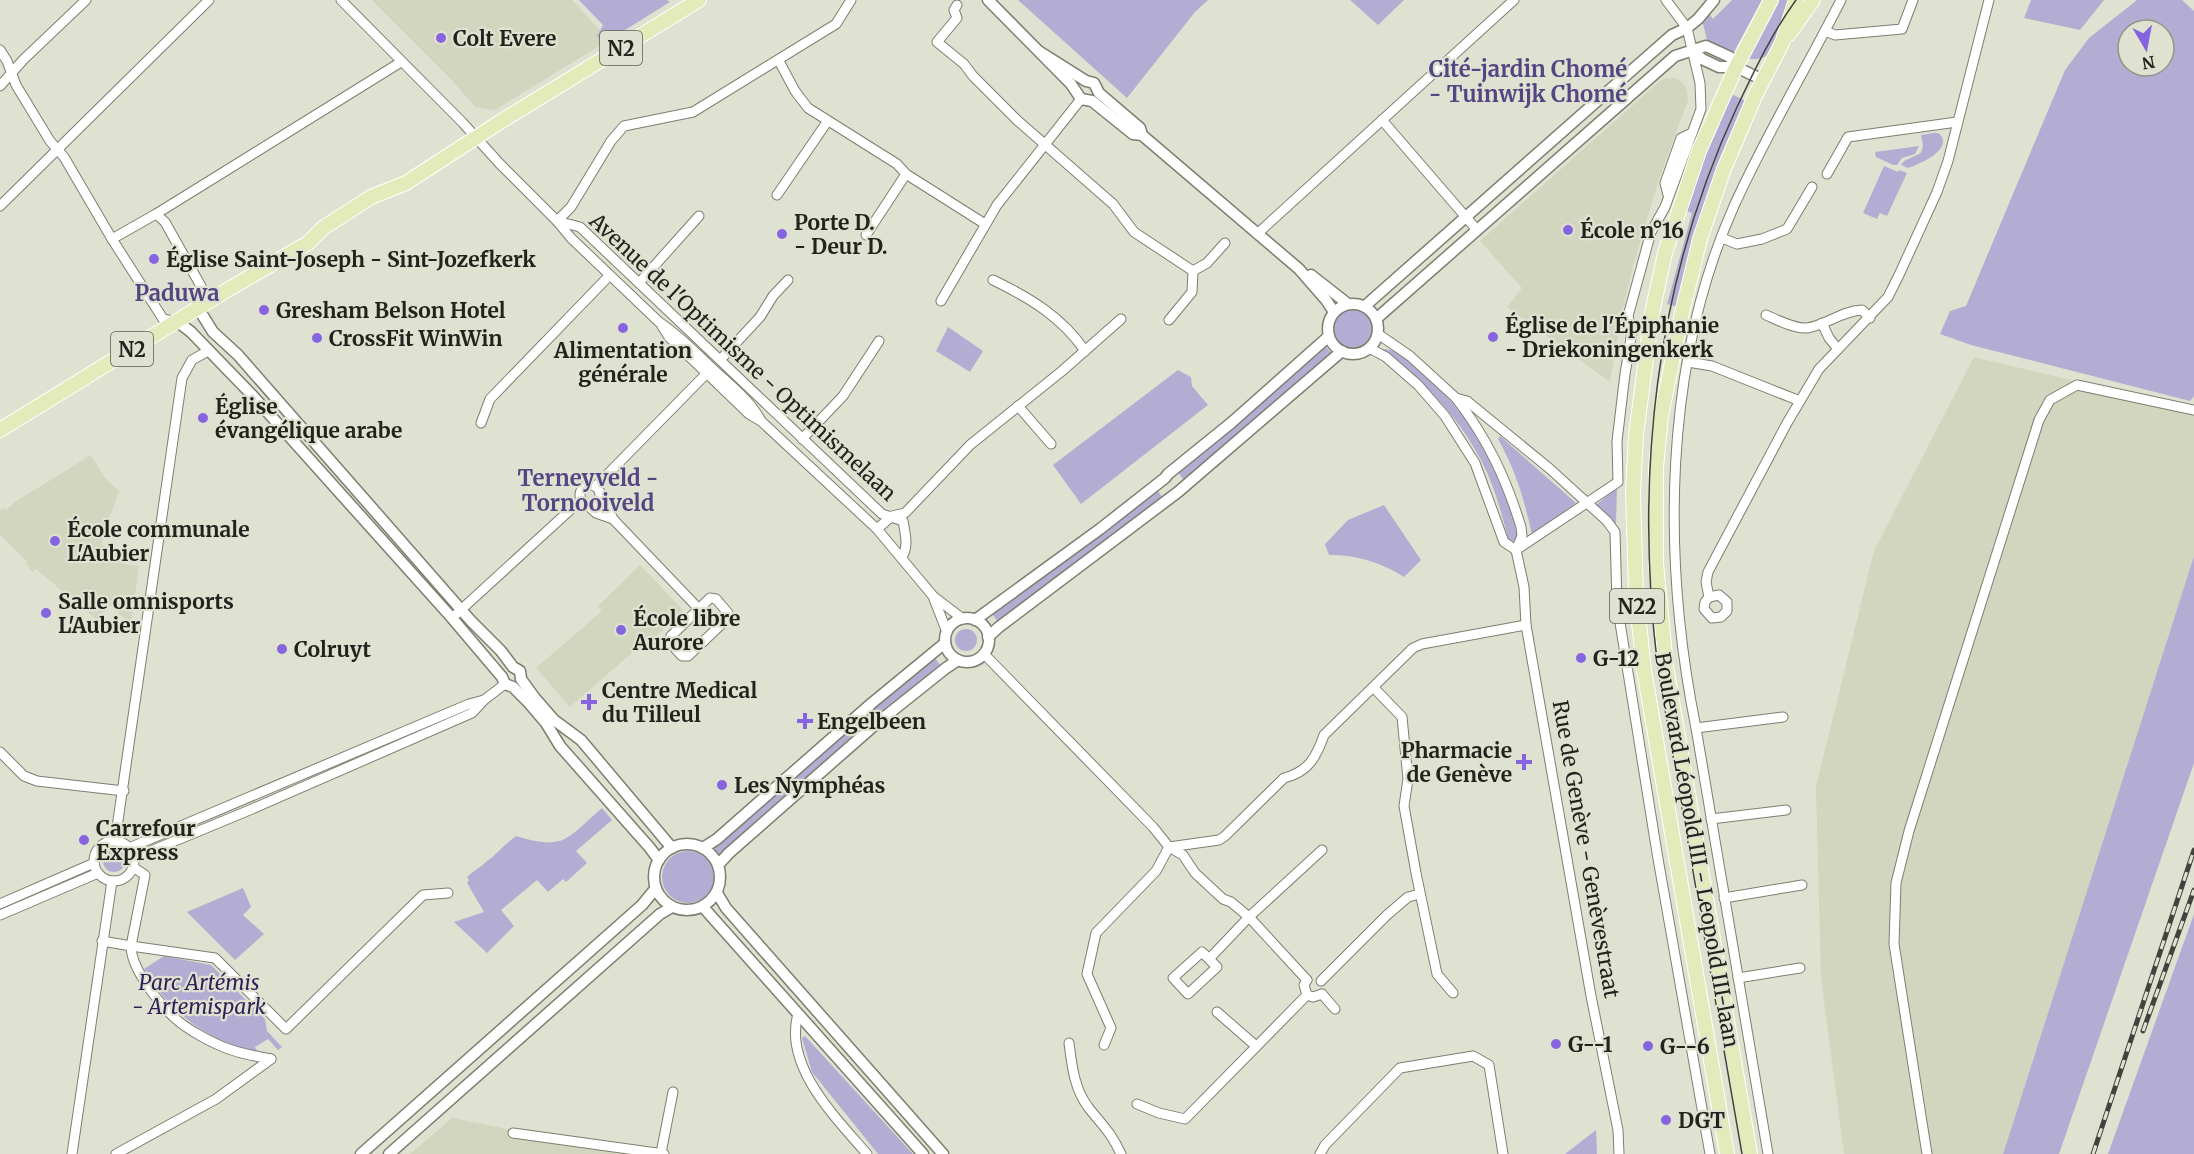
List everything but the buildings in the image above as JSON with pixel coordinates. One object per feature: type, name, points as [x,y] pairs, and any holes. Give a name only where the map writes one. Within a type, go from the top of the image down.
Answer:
[{"type":"main road","name":"N2","points":[[0,430],[308,243],[322,228],[362,203],[406,183],[699,0]]},
{"type":"main road","name":"Boulevard Léopold III - Leopold III-laan","points":[[1727,1154],[1643,660],[1633,561],[1633,492],[1638,424],[1652,314],[1665,253],[1699,151],[1736,67],[1771,0]]},
{"type":"main road","name":"Boulevard Léopold III - Leopold III-laan","points":[[1782,43],[1796,0]]},
{"type":"main road","name":"Boulevard Léopold III - Leopold III-laan","points":[[1750,1154],[1666,666],[1658,593],[1656,468],[1661,416],[1700,239],[1724,170],[1763,80],[1782,43],[1813,0]]},
{"type":"street","points":[[0,86],[23,60],[86,0]]},
{"type":"street","points":[[0,206],[209,0]]},
{"type":"street","name":"Avenue de l'Optimisme - Optimismelaan","points":[[341,0],[609,276],[659,322],[675,333],[710,370],[755,410],[761,421],[877,529],[933,596],[963,619]]},
{"type":"street","points":[[557,221],[571,207],[611,141],[624,126],[693,112],[836,24],[851,0]]},
{"type":"street","points":[[988,0],[1087,97],[1140,128],[1142,135],[1299,269],[1334,312]]},
{"type":"street","points":[[1257,234],[1514,0]]},
{"type":"street","points":[[1516,550],[1618,482],[1617,441],[1624,375],[1632,332],[1628,316],[1651,232],[1665,207],[1701,109],[1701,89],[1687,28],[1666,0]]},
{"type":"street","points":[[1365,306],[1672,35],[1687,28],[1698,19],[1714,0]]},
{"type":"street","points":[[1767,1154],[1685,674],[1678,610],[1676,480],[1679,412],[1699,306],[1734,207],[1764,145],[1841,0]]},
{"type":"street","points":[[1825,31],[1835,35],[1844,35],[1902,29],[1913,0]]},
{"type":"street","points":[[1709,597],[1706,582],[1708,572],[1819,369],[1888,297],[1937,192],[1948,162],[1989,0]]},
{"type":"street","points":[[957,5],[954,10],[957,18],[937,42],[964,64],[1005,108],[1113,204],[1134,232],[1193,271]]},
{"type":"street","points":[[0,50],[11,74],[50,141],[64,157],[112,239],[164,319],[178,322],[253,396],[546,723],[560,746],[659,860]]},
{"type":"street","points":[[1693,51],[1702,59],[1719,67],[1736,67],[1763,80]]},
{"type":"street","points":[[1376,319],[1667,62],[1675,56],[1693,51]]},
{"type":"street","points":[[940,301],[997,205],[1087,97],[1094,83],[1086,81],[1040,52]]},
{"type":"street","points":[[779,61],[795,91],[808,108],[897,164],[906,174],[984,224]]},
{"type":"street","points":[[112,239],[400,62]]},
{"type":"street","points":[[1086,81],[1080,85],[1087,97]]},
{"type":"street","points":[[1382,120],[1477,230]]},
{"type":"street","points":[[777,195],[827,122]]},
{"type":"street","points":[[1827,174],[1848,137],[1957,122]]},
{"type":"street","points":[[867,235],[906,174]]},
{"type":"street","points":[[1722,238],[1737,244],[1762,239],[1788,229],[1812,187]]},
{"type":"street","points":[[156,214],[165,222],[202,288],[198,308],[221,341],[238,355],[461,610],[495,645],[513,667],[505,670],[510,682],[581,740],[672,848]]},
{"type":"street","points":[[639,283],[699,216]]},
{"type":"street","name":"Avenue de l'Optimisme - Optimismelaan","points":[[557,221],[580,227],[882,514],[903,521],[906,551],[902,557]]},
{"type":"street","points":[[1193,271],[1207,263],[1226,243]]},
{"type":"street","points":[[1299,269],[1312,275],[1348,304]]},
{"type":"street","points":[[1169,320],[1192,292],[1193,271]]},
{"type":"street","points":[[481,423],[490,399],[609,276]]},
{"type":"street","points":[[721,359],[760,317],[773,296],[788,280]]},
{"type":"street","points":[[993,280],[1014,290],[1058,319],[1072,332],[1085,351]]},
{"type":"street","points":[[1348,304],[1365,306],[1376,319],[1378,334],[1369,348],[1356,354],[1342,351],[1334,345],[1329,336],[1329,322],[1334,312],[1348,304]]},
{"type":"street","points":[[1766,315],[1792,326],[1806,328],[1849,311],[1862,310],[1869,318]]},
{"type":"street","points":[[877,529],[892,516],[905,513],[970,445],[1121,319]]},
{"type":"street","points":[[1822,323],[1829,338],[1838,349]]},
{"type":"street","name":"Rue de Genève - Genèvestraat","points":[[1378,334],[1410,356],[1456,398],[1483,435],[1497,462],[1521,527],[1522,536],[1516,550],[1524,587],[1526,625],[1591,996],[1618,1130],[1619,1154]]},
{"type":"street","points":[[975,620],[1100,529],[1165,478],[1329,336]]},
{"type":"street","points":[[116,842],[182,378],[192,360],[221,341]]},
{"type":"street","points":[[802,439],[843,396],[879,341]]},
{"type":"street","name":"Rue de Genève - Genèvestraat","points":[[1369,348],[1386,357],[1418,385],[1445,416],[1475,463],[1504,542],[1516,550]]},
{"type":"street","points":[[988,637],[1178,492],[1342,351]]},
{"type":"street","points":[[1688,362],[1712,366],[1800,401]]},
{"type":"street","points":[[584,502],[592,505],[597,502],[598,489],[710,370]]},
{"type":"street","points":[[1927,1154],[1894,944],[1896,883],[1909,831],[2039,420],[2050,400],[2077,384],[2194,410]]},
{"type":"street","name":"Rue de Genève - Genèvestraat","points":[[1456,398],[1467,401],[1550,469],[1616,532],[1617,604],[1657,853],[1710,1154]]},
{"type":"street","points":[[1018,406],[1051,444]]},
{"type":"street","points":[[320,471],[331,462]]},
{"type":"street","points":[[613,519],[596,513],[584,502],[580,494],[582,488],[587,485],[598,489],[613,519],[699,609]]},
{"type":"street","points":[[452,618],[584,502]]},
{"type":"street","name":"Avenue de l'Optimisme - Optimismelaan","points":[[933,596],[946,638]]},
{"type":"street","points":[[710,598],[716,599],[728,613],[728,618],[688,656],[682,656],[669,642],[670,636],[699,609],[710,598]]},
{"type":"street","points":[[703,848],[717,839],[946,638],[952,625],[963,619],[975,620],[986,630],[988,646],[984,654],[970,662],[958,660],[950,654],[946,638]]},
{"type":"street","points":[[1169,847],[1219,840],[1225,836],[1284,778],[1296,775],[1309,766],[1317,754],[1324,735],[1413,648],[1422,644],[1526,625]]},
{"type":"street","points":[[984,654],[1100,771],[1169,847],[1179,851],[1195,873],[1223,899],[1231,902],[1249,917],[1307,980]]},
{"type":"street","points":[[718,865],[877,723],[958,660]]},
{"type":"street","points":[[1666,666],[1685,674]]},
{"type":"street","points":[[484,700],[469,704],[129,848],[116,842],[102,846],[96,853],[94,863],[98,873],[112,881],[125,878],[133,862],[472,713],[484,700],[510,682]]},
{"type":"street","points":[[1374,688],[1402,717],[1408,779],[1404,806],[1420,894],[1437,974],[1453,993]]},
{"type":"street","points":[[1696,728],[1783,717]]},
{"type":"street","points":[[0,752],[24,776],[37,781],[124,791]]},
{"type":"street","points":[[1711,819],[1786,810]]},
{"type":"street","points":[[687,844],[703,848],[709,852],[718,865],[721,879],[717,893],[703,907],[687,910],[672,907],[662,899],[656,888],[654,874],[659,860],[672,848],[687,844]]},
{"type":"street","points":[[1104,1045],[1111,1028],[1088,974],[1095,933],[1156,871],[1169,847]]},
{"type":"street","points":[[116,1154],[216,1099],[271,1059],[220,1046],[177,1021],[146,984],[131,954],[131,946],[146,875],[133,862],[129,848]]},
{"type":"street","points":[[1209,959],[1249,917],[1322,850]]},
{"type":"street","points":[[0,904],[94,863]]},
{"type":"street","points":[[0,915],[98,873]]},
{"type":"street","points":[[72,1154],[112,881]]},
{"type":"street","points":[[1724,898],[1802,885]]},
{"type":"street","points":[[361,1154],[642,905],[656,888]]},
{"type":"street","points":[[102,941],[215,958],[286,1029],[423,895],[448,892]]},
{"type":"street","points":[[717,893],[726,908],[943,1154]]},
{"type":"street","points":[[1321,981],[1387,915],[1408,897],[1420,894]]},
{"type":"street","points":[[389,1154],[660,914],[672,907]]},
{"type":"street","points":[[703,907],[923,1154]]},
{"type":"street","points":[[1202,952],[1209,959],[1217,967],[1188,994],[1173,978],[1202,952]]},
{"type":"street","points":[[1738,978],[1800,968]]},
{"type":"street","points":[[1307,995],[1304,985],[1307,980],[1315,977],[1324,986],[1322,994]]},
{"type":"street","points":[[1307,995],[1313,997],[1322,994]]},
{"type":"street","points":[[1322,994],[1335,1009]]},
{"type":"street","points":[[1137,1104],[1159,1113],[1185,1119],[1307,995]]},
{"type":"street","points":[[1217,1012],[1256,1047]]},
{"type":"street","points":[[798,1014],[794,1036],[804,1069],[818,1094],[867,1154]]},
{"type":"street","points":[[500,1031],[512,1044]]},
{"type":"street","points":[[1069,1043],[1074,1077],[1079,1089],[1087,1105],[1109,1130],[1121,1154]]},
{"type":"street","points":[[1320,1153],[1400,1068],[1473,1056],[1488,1065],[1503,1154]]},
{"type":"street","points":[[513,1132],[663,1154],[673,1092]]},
{"type":"shaded area","points":[[372,0],[572,0],[609,40],[495,110],[475,107],[451,79]]},
{"type":"shaded area","name":"École n°16","points":[[1666,78],[1676,78],[1683,83],[1687,90],[1688,100],[1659,179],[1633,266],[1621,317],[1610,382],[1507,307],[1522,288],[1480,241]]},
{"type":"shaded area","points":[[1974,357],[2194,409],[2194,556],[2003,1154],[1844,1154],[1821,979],[1816,786],[1874,551]]},
{"type":"shaded area","name":"École communale L'Aubier","points":[[91,455],[105,478],[119,491],[102,545],[124,564],[139,566],[131,624],[109,605],[97,620],[36,569],[33,572],[29,569],[27,561],[0,535],[0,511],[4,508],[6,510],[15,502]]},
{"type":"shaded area","name":"École libre Aurore","points":[[640,565],[683,610],[653,639],[650,637],[570,707],[536,668],[602,611],[598,606]]},
{"type":"shaded area","points":[[452,1118],[632,1154],[410,1154]]},
{"type":"green space","points":[[579,0],[667,0],[670,2],[609,40],[601,40],[597,36],[603,25]]},
{"type":"green space","points":[[1018,0],[1208,0],[1195,12],[1127,98]]},
{"type":"green space","points":[[1350,0],[1404,0],[1378,25]]},
{"type":"green space","points":[[1732,0],[1762,0],[1734,52],[1707,40],[1702,20],[1708,12],[1713,19]]},
{"type":"green space","points":[[1779,0],[1791,0],[1775,46],[1764,57],[1747,59]]},
{"type":"green space","points":[[2031,0],[2104,0],[2080,30],[2024,18]]},
{"type":"green space","points":[[2137,0],[2182,0],[2194,11],[2194,396],[2190,401],[1971,345],[1940,334],[1950,311],[1966,306],[2065,70],[2089,38]]},
{"type":"green space","points":[[1729,93],[1746,101],[1678,307],[1667,304],[1692,213],[1684,210]]},
{"type":"green space","points":[[1940,134],[1943,142],[1941,148],[1932,157],[1908,168],[1901,165],[1904,161],[1921,153],[1923,146],[1921,135]]},
{"type":"green space","points":[[1919,146],[1915,154],[1902,158],[1897,165],[1876,157],[1875,152]]},
{"type":"green space","points":[[1884,166],[1907,173],[1887,216],[1880,213],[1877,219],[1863,213]]},
{"type":"green space","points":[[1353,308],[1367,314],[1373,328],[1367,342],[1353,348],[1339,342],[1333,328],[1339,314]]},
{"type":"green space","points":[[948,327],[983,351],[970,372],[936,351]]},
{"type":"green space","points":[[1326,347],[1334,356],[1185,482],[1178,472]]},
{"type":"green space","points":[[1380,349],[1397,352],[1410,362],[1438,387],[1470,425],[1483,446],[1504,491],[1518,539],[1509,542],[1491,481],[1473,445],[1462,429],[1425,386]]},
{"type":"green space","points":[[1178,370],[1191,377],[1192,386],[1208,405],[1081,504],[1053,465]]},
{"type":"green space","points":[[1500,436],[1576,503],[1532,535],[1519,486],[1498,439]]},
{"type":"green space","points":[[1617,488],[1616,524],[1596,505]]},
{"type":"green space","points":[[1157,490],[1164,499],[999,623],[992,614]]},
{"type":"green space","points":[[1384,505],[1421,560],[1404,577],[1368,560],[1329,555],[1325,544],[1348,520]]},
{"type":"green space","points":[[2194,556],[2194,763],[2059,1154],[2003,1154]]},
{"type":"green space","points":[[966,629],[974,632],[977,640],[974,648],[966,651],[958,648],[955,640],[958,632]]},
{"type":"green space","points":[[934,657],[942,667],[720,855],[714,848]]},
{"type":"green space","points":[[602,808],[612,820],[576,851],[587,863],[566,882],[563,879],[548,892],[537,880],[501,910],[514,926],[487,953],[454,922],[484,912],[467,883],[469,880],[467,877],[516,836],[555,842],[572,834]]},
{"type":"green space","points":[[114,850],[122,853],[125,861],[122,869],[114,872],[106,869],[103,861],[106,853]]},
{"type":"green space","points":[[683,851],[693,851],[707,858],[714,877],[707,896],[693,903],[683,903],[673,899],[666,892],[662,882],[662,872],[666,862],[673,855]]},
{"type":"green space","points":[[243,888],[251,907],[243,915],[264,934],[235,960],[187,912]]},
{"type":"green space","points":[[2194,914],[2194,1154],[2108,1154]]},
{"type":"green space","name":"Parc Artémis - Artemispark","points":[[164,956],[211,965],[265,1019],[267,1031],[282,1047],[278,1050],[268,1039],[255,1047],[259,1054],[223,1041],[192,1023],[166,1000],[144,969]]},
{"type":"green space","points":[[805,1036],[913,1154],[878,1154],[812,1072],[802,1038]]},
{"type":"green space","points":[[1596,1130],[1597,1154],[1565,1154]]},
{"type":"tram line","points":[[1742,1154],[1658,669],[1651,597],[1649,525],[1651,453],[1658,382],[1670,312],[1687,242],[1709,174],[1737,107],[1757,65],[1796,0]]},
{"type":"railway","points":[[2093,1154],[2194,850]]},
{"type":"railway","points":[[2143,1031],[2194,890]]},
{"type":"place","name":"Colt Evere","points":[[441,38]]},
{"type":"place","name":"École n°16","points":[[1568,230]]},
{"type":"place","name":"Porte D. - Deur D.","points":[[782,234]]},
{"type":"place","name":"Église Saint-Joseph - Sint-Jozefkerk","points":[[154,259]]},
{"type":"place","name":"Gresham Belson Hotel","points":[[264,310]]},
{"type":"place","name":"Alimentation générale","points":[[623,328]]},
{"type":"place","name":"Église de l'Épiphanie - Driekoningenkerk","points":[[1493,337]]},
{"type":"place","name":"CrossFit WinWin","points":[[317,338]]},
{"type":"place","name":"Église évangélique arabe","points":[[203,418]]},
{"type":"place","name":"École communale L'Aubier","points":[[55,541]]},
{"type":"place","name":"Salle omnisports L'Aubier","points":[[46,613]]},
{"type":"place","name":"École libre Aurore","points":[[621,630]]},
{"type":"place","name":"Colruyt","points":[[282,649]]},
{"type":"place","name":"G-12","points":[[1581,658]]},
{"type":"place","name":"Centre Medical du Tilleul","points":[[589,702]]},
{"type":"place","name":"Engelbeen","points":[[805,721]]},
{"type":"place","name":"Pharmacie de Genève","points":[[1524,762]]},
{"type":"place","name":"Les Nymphéas","points":[[722,785]]},
{"type":"place","name":"Carrefour Express","points":[[84,840]]},
{"type":"place","name":"G--1","points":[[1556,1044]]},
{"type":"place","name":"G--6","points":[[1648,1046]]},
{"type":"place","name":"DGT","points":[[1666,1120]]},
{"type":"district","name":"Cité-jardin Chomé - Tuinwijk Chomé","points":[[1528,82]]},
{"type":"district","name":"Paduwa","points":[[177,293]]},
{"type":"district","name":"Terneyveld - Tornooiveld","points":[[588,490]]}]
